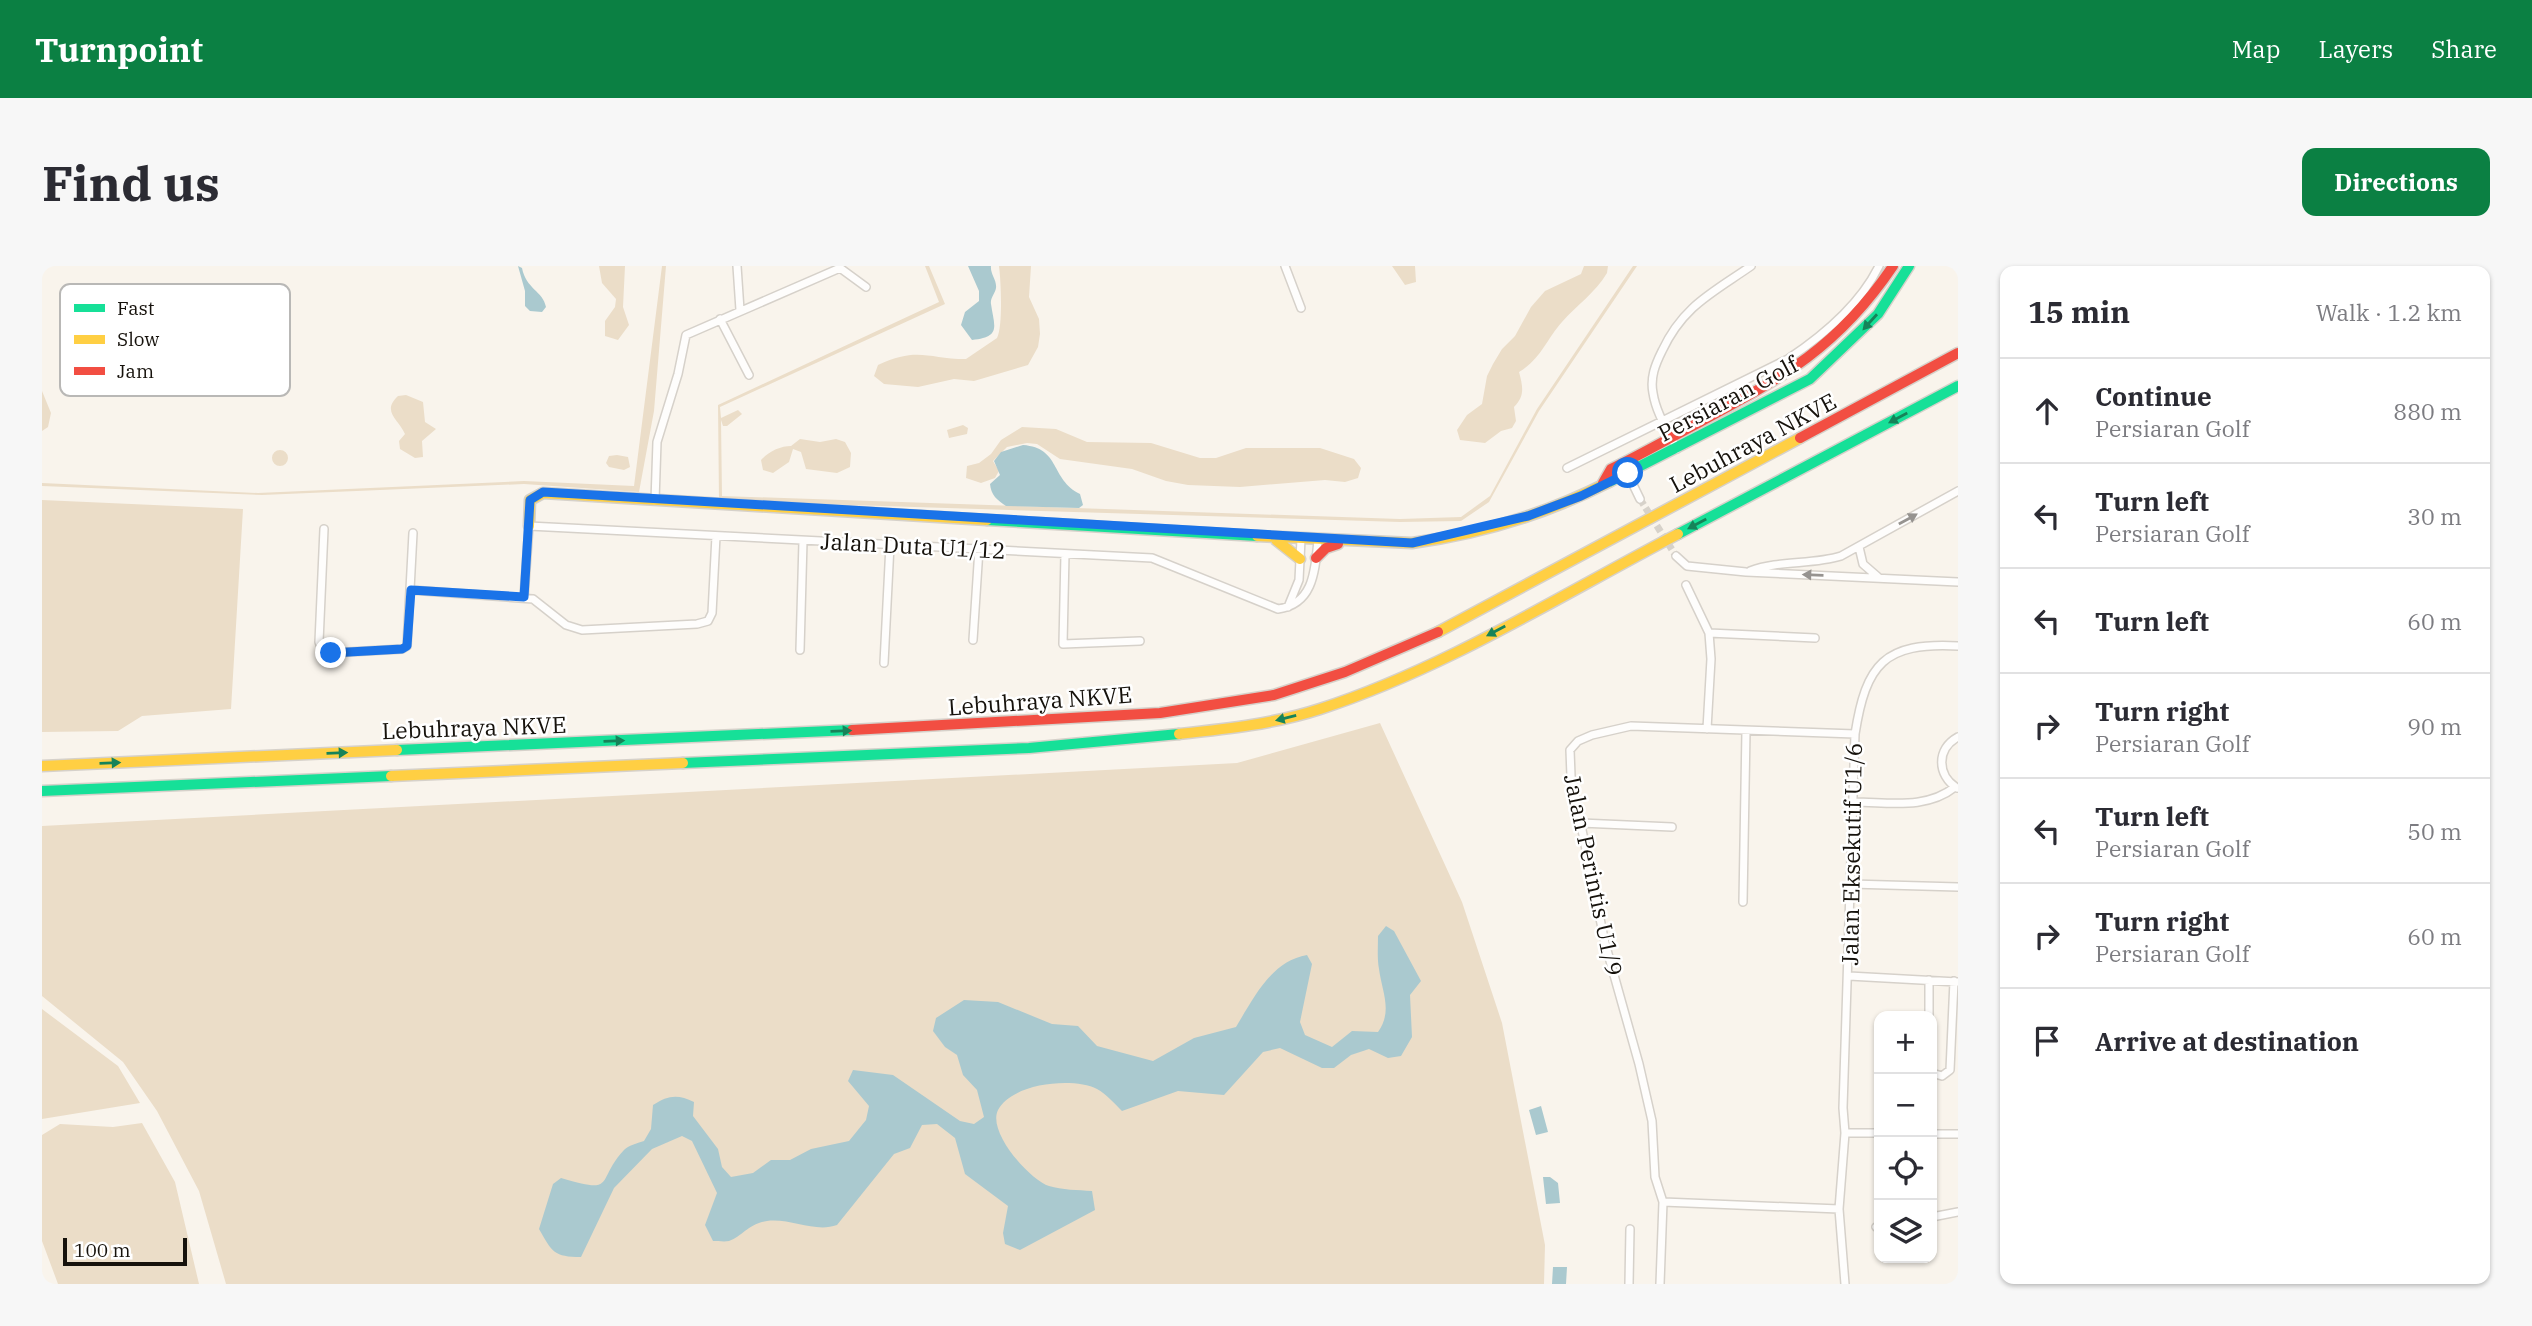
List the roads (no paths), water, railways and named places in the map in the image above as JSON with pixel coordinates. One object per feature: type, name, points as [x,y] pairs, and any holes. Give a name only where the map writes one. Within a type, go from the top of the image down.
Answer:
[{"type":"main road","name":"Persiaran Golf","points":[[1625,469],[1671,437],[1792,373],[1843,331],[1875,296],[1893,266]]},
{"type":"main road","name":"Persiaran Golf","points":[[529,526],[530,500],[543,492],[1318,540],[1412,543],[1434,540],[1528,516],[1581,496],[1603,483],[1611,469],[1625,469],[1677,449],[1810,379],[1878,314],[1909,266]]},
{"type":"main road","name":"Lebuhraya NKVE","points":[[42,766],[997,724],[1160,713],[1274,695],[1345,672],[1446,629],[1958,353]]},
{"type":"main road","name":"Lebuhraya NKVE","points":[[42,791],[1016,748],[1241,728],[1342,702],[1420,670],[1958,386]]},
{"type":"main road","points":[[1267,537],[1284,544],[1300,559]]},
{"type":"main road","points":[[1316,558],[1331,546],[1360,541]]},
{"type":"street","points":[[737,266],[740,310]]},
{"type":"street","points":[[1285,266],[1301,307]]},
{"type":"street","points":[[1677,449],[1654,402],[1652,382],[1657,362],[1683,315],[1705,295],[1751,266]]},
{"type":"street","points":[[1567,468],[1788,359],[1821,337],[1852,305],[1879,266]]},
{"type":"street","points":[[655,501],[657,442],[678,374],[683,338],[819,270],[840,268],[866,287]]},
{"type":"street","points":[[720,319],[749,375]]},
{"type":"street","points":[[1625,469],[1640,499]]},
{"type":"street","points":[[1746,572],[1774,564],[1823,562],[1859,547],[1958,491]]},
{"type":"street","points":[[524,597],[529,526]]},
{"type":"street","name":"Jalan Duta U1/12","points":[[529,526],[1152,558],[1272,608],[1288,608]]},
{"type":"street","points":[[324,529],[319,642],[322,649],[331,653],[402,649],[409,642],[413,533]]},
{"type":"street","points":[[411,590],[524,597],[540,603],[566,625],[582,629],[697,624],[708,621],[712,613],[716,536]]},
{"type":"street","points":[[1288,608],[1299,580],[1301,539]]},
{"type":"street","points":[[1288,608],[1300,600],[1312,582],[1318,540]]},
{"type":"street","points":[[800,650],[803,541]]},
{"type":"street","points":[[884,663],[890,545]]},
{"type":"street","points":[[1859,547],[1863,564],[1879,578]]},
{"type":"street","points":[[973,640],[979,549]]},
{"type":"street","points":[[1065,554],[1063,644],[1069,646],[1140,641]]},
{"type":"street","points":[[1676,556],[1687,566],[1746,572],[1958,582]]},
{"type":"street","points":[[1299,580],[1312,582]]},
{"type":"street","points":[[1686,584],[1709,633],[1711,659],[1707,729]]},
{"type":"street","points":[[1709,633],[1815,638]]},
{"type":"street","name":"Jalan Eksekutif U1/6","points":[[1845,1284],[1839,1209],[1845,1133],[1843,1108],[1855,734],[1861,696],[1872,673],[1892,654],[1924,644],[1958,646]]},
{"type":"street","name":"Jalan Perintis U1/9","points":[[1660,1284],[1663,1202],[1655,1177],[1650,1109],[1605,943],[1568,757],[1578,741],[1631,726],[1855,734]]},
{"type":"street","points":[[1743,902],[1746,730]]},
{"type":"street","points":[[1854,802],[1927,802],[1942,797],[1956,788],[1943,773],[1941,764],[1946,747],[1958,737]]},
{"type":"street","points":[[1581,823],[1672,827]]},
{"type":"street","points":[[1851,884],[1958,887]]},
{"type":"street","points":[[1849,976],[1956,981],[1950,1070],[1942,1076],[1935,1074]]},
{"type":"street","points":[[1929,980],[1929,1011]]},
{"type":"street","points":[[1845,1133],[1874,1133]]},
{"type":"street","points":[[1937,1133],[1958,1134]]},
{"type":"street","points":[[1663,1202],[1839,1209]]},
{"type":"street","points":[[1937,1216],[1958,1212]]},
{"type":"street","points":[[1629,1284],[1630,1229]]},
{"type":"water","points":[[518,266],[542,297],[546,307],[542,312],[530,311],[525,306],[525,291]]},
{"type":"water","points":[[968,266],[991,266],[996,285],[991,302],[994,329],[988,336],[972,340],[961,325],[965,312],[979,301],[979,291]]},
{"type":"water","points":[[1023,445],[1035,447],[1050,458],[1070,488],[1080,494],[1083,505],[1079,508],[1006,506],[997,499],[990,484],[1000,475],[994,461],[1001,452]]},
{"type":"water","points":[[1386,926],[1394,931],[1421,981],[1410,995],[1412,1037],[1401,1056],[1388,1058],[1369,1049],[1351,1055],[1334,1068],[1322,1068],[1280,1048],[1263,1052],[1224,1095],[1178,1091],[1122,1111],[1097,1089],[1073,1083],[1029,1088],[1005,1101],[998,1110],[996,1119],[1004,1142],[1012,1154],[1031,1175],[1049,1186],[1092,1191],[1095,1210],[1020,1250],[1005,1244],[1003,1233],[1008,1206],[965,1174],[955,1138],[937,1124],[922,1125],[910,1148],[894,1154],[837,1225],[820,1227],[767,1221],[729,1241],[713,1241],[705,1225],[717,1193],[692,1141],[682,1136],[652,1149],[614,1188],[581,1257],[555,1252],[539,1229],[553,1184],[561,1178],[591,1185],[603,1182],[624,1150],[644,1141],[651,1129],[653,1105],[663,1099],[678,1097],[694,1102],[693,1116],[718,1149],[722,1167],[731,1177],[753,1173],[771,1160],[790,1160],[811,1149],[849,1141],[866,1120],[869,1106],[848,1081],[853,1070],[893,1075],[960,1121],[974,1124],[984,1117],[977,1090],[963,1075],[957,1055],[945,1047],[933,1031],[936,1018],[964,1000],[998,1002],[1052,1024],[1078,1026],[1097,1046],[1153,1061],[1194,1038],[1236,1027],[1256,993],[1273,973],[1294,959],[1307,955],[1312,964],[1300,1022],[1305,1035],[1332,1047],[1352,1031],[1378,1032],[1386,1009],[1378,965],[1378,936]]},
{"type":"water","points":[[1541,1106],[1548,1132],[1536,1135],[1529,1110]]},
{"type":"water","points":[[1543,1177],[1550,1177],[1558,1183],[1560,1203],[1546,1204]]},
{"type":"water","points":[[1553,1267],[1567,1267],[1566,1284],[1552,1284]]},
{"type":"tunnel","points":[[1640,499],[1676,556]]}]
